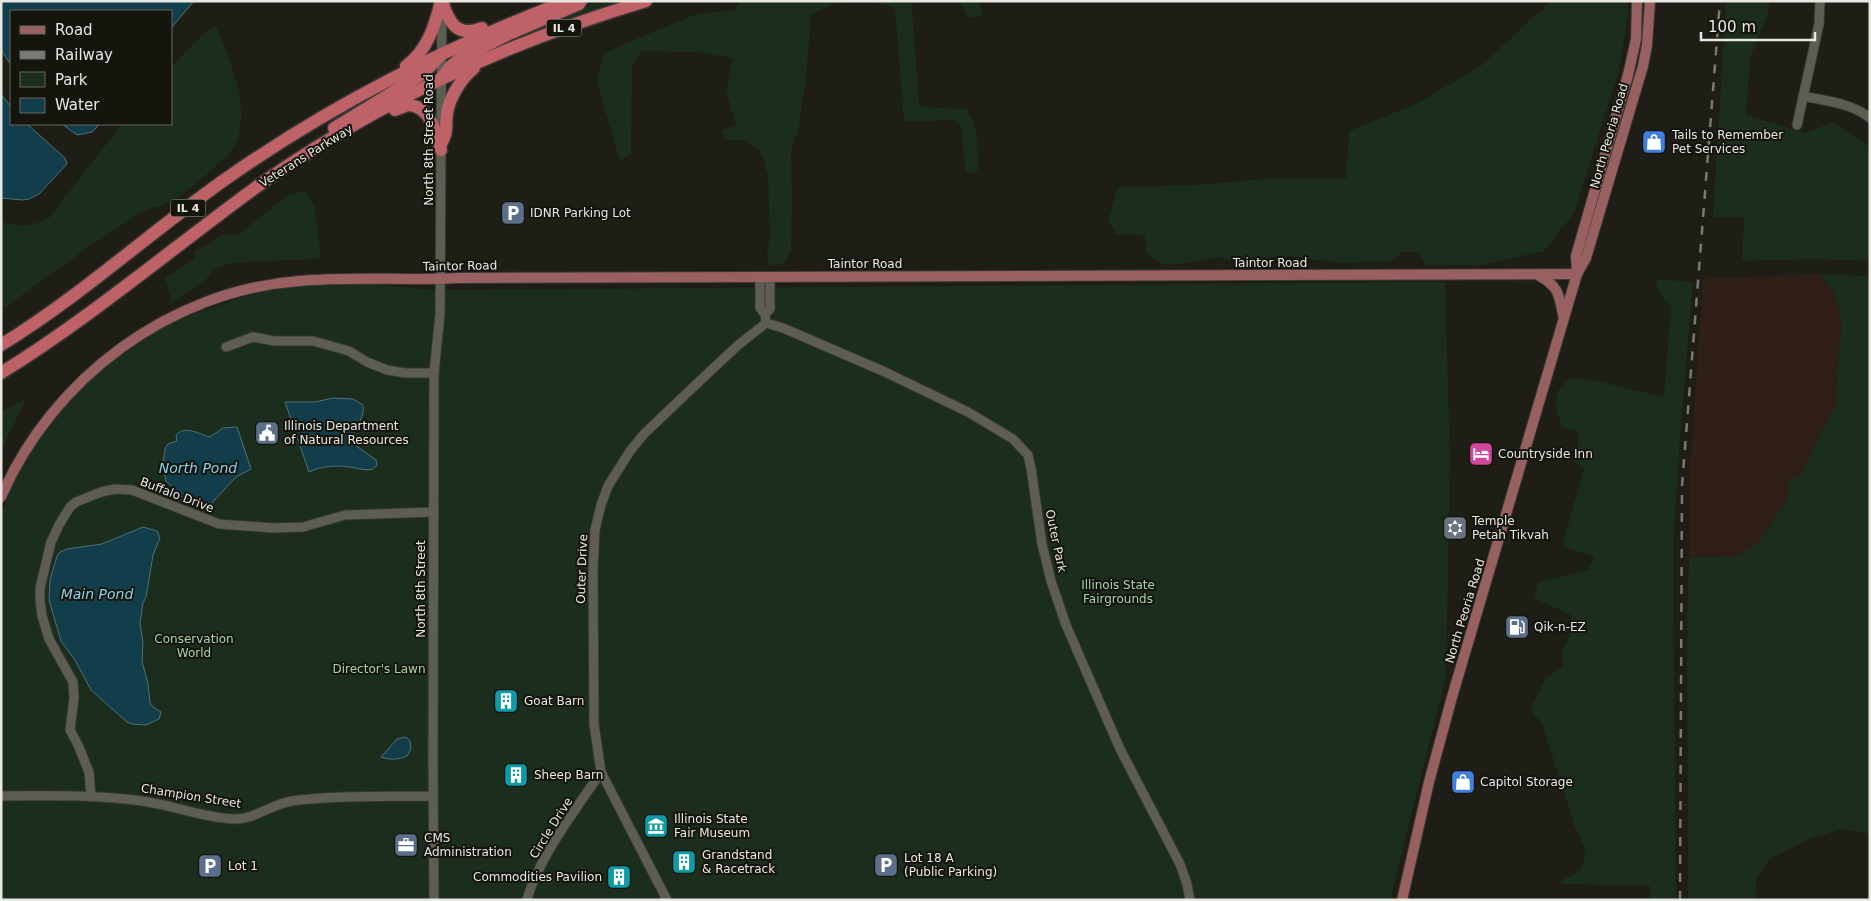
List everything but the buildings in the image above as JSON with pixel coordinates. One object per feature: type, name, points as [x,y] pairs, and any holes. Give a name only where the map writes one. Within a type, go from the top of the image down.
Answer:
[{"type":"highway","points":[[442,1],[452,24],[460,30],[470,32],[550,1]]},
{"type":"highway","points":[[383,83],[412,61],[424,47],[435,24],[442,1]]},
{"type":"highway","name":"Veterans Parkway","points":[[1,345],[76,295],[228,178],[320,118],[442,53],[567,1]]},
{"type":"highway","points":[[441,80],[446,71],[458,60],[509,34],[579,4],[581,1]]},
{"type":"highway","name":"Veterans Parkway","points":[[1,373],[63,333],[226,210],[288,166],[352,127],[483,60],[590,19],[646,1]]},
{"type":"highway","points":[[288,166],[298,154],[317,140],[373,103],[424,73],[442,53]]},
{"type":"highway","points":[[441,147],[447,133],[447,112],[455,92],[463,78],[483,60]]},
{"type":"highway","points":[[310,152],[331,146],[408,105],[417,107],[428,115],[441,147]]},
{"type":"main road","name":"North Peoria Road","points":[[1577,274],[1576,256],[1628,74],[1636,39],[1637,1]]},
{"type":"main road","name":"North Peoria Road","points":[[1402,900],[1439,744],[1563,319],[1577,274],[1586,258],[1643,66],[1647,46],[1650,1]]},
{"type":"main road","points":[[1537,274],[1557,289],[1563,319]]},
{"type":"main road","name":"Taintor Road","points":[[1,497],[35,436],[67,396],[103,361],[124,345],[161,322],[200,304],[236,292],[281,283],[315,280],[441,279],[1577,274]]},
{"type":"street","name":"North 8th Street Road","points":[[441,279],[442,1]]},
{"type":"street","points":[[1797,125],[1820,24],[1820,1]]},
{"type":"street","points":[[1803,96],[1848,106],[1870,118]]},
{"type":"street","points":[[765,277],[760,308],[766,319]]},
{"type":"street","name":"North 8th Street","points":[[434,900],[434,373],[440,314],[441,279]]},
{"type":"street","name":"Outer Drive","points":[[667,900],[601,772],[594,724],[593,579],[595,530],[608,486],[644,434],[766,319]]},
{"type":"street","name":"Outer Park","points":[[766,319],[935,395],[968,412],[1013,439],[1028,455],[1042,544],[1066,625],[1120,749],[1180,864],[1190,900]]},
{"type":"street","points":[[226,347],[253,337],[274,341],[313,340],[349,351],[367,362],[387,370],[406,373],[434,373]]},
{"type":"street","name":"Buffalo Drive","points":[[91,796],[88,772],[70,730],[74,698],[73,682],[49,639],[42,616],[40,600],[42,574],[51,542],[70,507],[76,502],[101,492],[115,489],[132,490],[219,524],[273,528],[303,527],[345,515],[434,512]]},
{"type":"street","name":"Circle Drive","points":[[527,900],[535,878],[558,836],[601,772]]},
{"type":"street","name":"Champion Street","points":[[1,796],[91,796],[143,801],[179,810],[235,819],[249,817],[277,805],[309,799],[433,796]]},
{"type":"shaded area","points":[[1818,274],[1832,289],[1842,321],[1835,408],[1820,433],[1802,473],[1789,480],[1786,501],[1759,542],[1735,557],[1689,556],[1689,483],[1703,279]]},
{"type":"green space","points":[[597,1],[624,1],[544,28],[503,45],[502,42]]},
{"type":"green space","points":[[740,1],[759,1],[760,3],[768,1],[871,1],[833,4],[811,15],[806,78],[799,126],[791,151],[791,251],[784,264],[769,265],[767,253],[770,236],[768,175],[761,153],[746,140],[724,141],[722,130],[736,125],[726,91],[733,58],[695,52],[642,51],[632,65],[631,153],[620,161],[596,80],[605,53],[697,14],[735,10]]},
{"type":"green space","points":[[871,1],[916,1],[912,6],[919,105],[936,108],[967,109],[974,124],[977,139],[978,170],[974,173],[966,173],[961,127],[953,120],[904,122],[895,8]]},
{"type":"green space","points":[[960,1],[980,1],[982,16],[968,18]]},
{"type":"green space","points":[[1551,1],[1627,1],[1628,15],[1619,70],[1574,213],[1544,251],[1482,265],[1426,265],[1419,253],[1402,252],[1392,261],[1341,263],[1279,255],[1262,262],[1241,263],[1217,257],[1183,264],[1161,264],[1146,253],[1145,235],[1116,234],[1108,219],[1118,187],[1192,185],[1264,179],[1346,179],[1349,131],[1416,104],[1482,65]]},
{"type":"green space","points":[[1726,1],[1771,1],[1750,58],[1746,115],[1805,133],[1834,122],[1870,147],[1870,261],[1813,259],[1742,261],[1744,217],[1713,217]]},
{"type":"green space","points":[[216,26],[233,69],[240,101],[241,117],[239,133],[234,147],[204,177],[175,199],[146,210],[136,216],[5,307],[1,305],[1,222],[25,225],[35,224],[48,219],[121,125],[172,125],[172,67],[201,36]]},
{"type":"green space","points":[[306,191],[315,208],[321,257],[314,259],[233,263],[214,269],[203,283],[172,302],[165,277],[195,259],[195,250],[207,246],[221,235],[240,234],[285,197]]},
{"type":"green space","points":[[1818,274],[1870,276],[1870,834],[1843,829],[1811,838],[1770,859],[1756,879],[1757,900],[1688,900],[1687,623],[1689,557],[1735,557],[1759,542],[1786,501],[1789,480],[1802,473],[1820,433],[1835,408],[1842,321],[1832,289]]},
{"type":"green space","points":[[1657,279],[1693,282],[1673,549],[1676,900],[1650,900],[1650,886],[1558,884],[1581,870],[1586,850],[1575,827],[1542,724],[1530,709],[1547,677],[1563,667],[1563,650],[1569,638],[1571,615],[1534,598],[1538,583],[1588,570],[1595,557],[1562,546],[1584,469],[1573,461],[1579,438],[1576,431],[1562,427],[1556,409],[1557,392],[1569,379],[1587,379],[1664,397],[1671,306],[1658,291]]},
{"type":"green space","name":"Illinois State Fairgrounds","points":[[1445,282],[1450,456],[1446,678],[1390,900],[1,900],[1,516],[24,462],[57,415],[77,393],[120,356],[174,322],[243,297],[279,288],[320,284],[368,284],[432,290]]},
{"type":"green space","points":[[27,398],[1,450],[1,412]]},
{"type":"water","points":[[1,1],[194,1],[172,27],[172,10],[10,10],[10,64],[1,50]]},
{"type":"water","points":[[1,94],[10,106],[10,125],[28,125],[65,158],[67,164],[39,194],[22,200],[1,198]]},
{"type":"water","points":[[63,125],[99,125],[92,132],[77,135]]},
{"type":"water","points":[[333,398],[353,399],[363,405],[362,417],[352,436],[355,445],[376,460],[377,465],[373,469],[364,470],[334,466],[318,468],[309,472],[285,402],[315,402]]},
{"type":"water","name":"North Pond","points":[[237,427],[251,469],[236,477],[210,505],[209,503],[196,505],[184,499],[166,481],[162,471],[161,467],[165,449],[168,444],[177,441],[176,435],[180,432],[188,430],[210,437],[223,428]]},
{"type":"water","name":"Main Pond","points":[[143,527],[157,531],[160,538],[153,555],[140,623],[143,643],[142,661],[148,684],[150,703],[161,712],[159,719],[146,725],[127,722],[91,690],[75,660],[61,641],[49,600],[50,580],[60,552],[67,549],[102,544]]},
{"type":"water","points":[[406,737],[410,741],[411,749],[407,756],[394,759],[381,757],[397,739]]},
{"type":"railway","points":[[1680,900],[1682,486],[1720,1]]},
{"type":"place","name":"Tails to Remember Pet Services","points":[[1654,142]]},
{"type":"place","name":"IDNR Parking Lot","points":[[513,213]]},
{"type":"place","name":"Illinois Department of Natural Resources","points":[[267,433]]},
{"type":"place","name":"Countryside Inn","points":[[1481,454]]},
{"type":"place","name":"Temple Petah Tikvah","points":[[1455,528]]},
{"type":"place","name":"Qik-n-EZ","points":[[1517,627]]},
{"type":"place","name":"Goat Barn","points":[[506,701]]},
{"type":"place","name":"Sheep Barn","points":[[516,775]]},
{"type":"place","name":"Capitol Storage","points":[[1463,782]]},
{"type":"place","name":"Illinois State Fair Museum","points":[[656,826]]},
{"type":"place","name":"CMS Administration","points":[[406,845]]},
{"type":"place","name":"Grandstand & Racetrack","points":[[684,862]]},
{"type":"place","name":"Lot 18 A (Public Parking)","points":[[886,865]]},
{"type":"place","name":"Lot 1","points":[[210,866]]},
{"type":"place","name":"Commodities Pavilion","points":[[619,877]]},
{"type":"park label","name":"Conservation World","points":[[194,646]]},
{"type":"park label","name":"Director's Lawn","points":[[379,669]]}]
